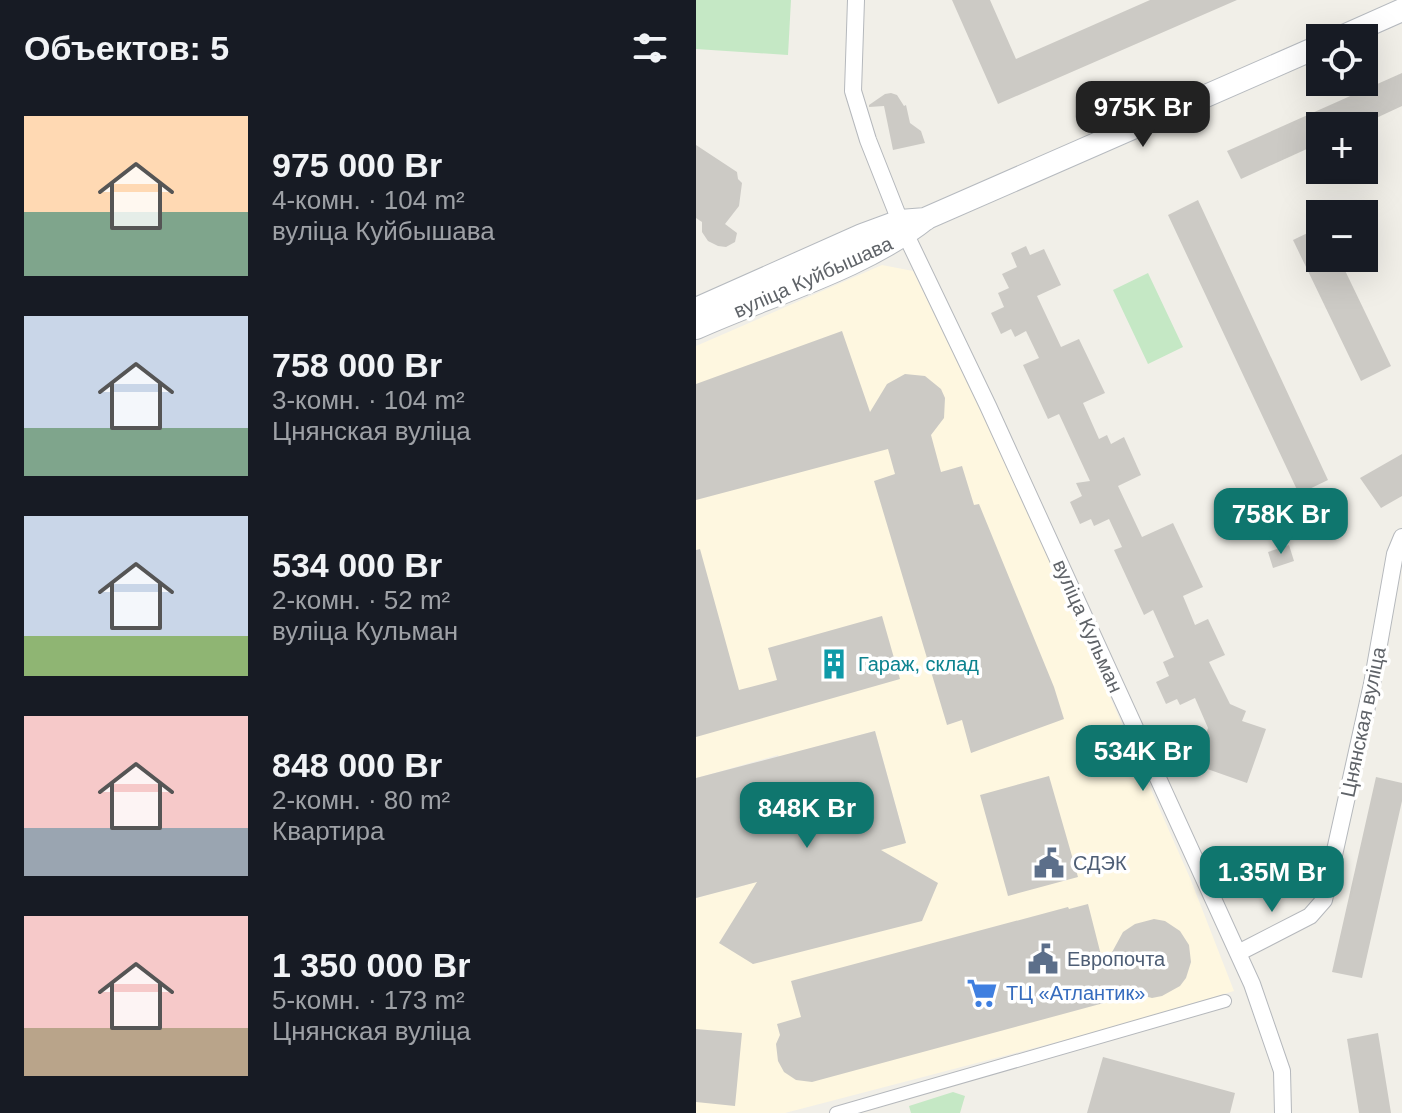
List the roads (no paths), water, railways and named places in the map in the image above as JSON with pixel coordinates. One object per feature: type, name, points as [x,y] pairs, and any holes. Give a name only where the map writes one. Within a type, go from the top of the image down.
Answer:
[{"type":"main road","points":[[1370,24],[1402,10]]},
{"type":"main road","name":"вуліца Куйбышава","points":[[696,309],[927,218],[1306,52]]},
{"type":"main road","name":"вуліца Куйбышава","points":[[696,328],[871,254],[903,228]]},
{"type":"street","name":"вуліца Кульман","points":[[856,0],[853,91],[868,140],[903,228],[988,406],[1238,953],[1282,1071],[1283,1113]]},
{"type":"street","name":"Цнянская вуліца","points":[[1238,953],[1310,916],[1324,900],[1372,684],[1395,554],[1402,537]]},
{"type":"street","points":[[836,1113],[1225,1001]]},
{"type":"place","name":"Гараж, склад","points":[[834,664]]},
{"type":"place","name":"СДЭК","points":[[1049,863]]},
{"type":"place","name":"Европочта","points":[[1043,959]]},
{"type":"place","name":"ТЦ «Атлантик»","points":[[982,993]]}]
